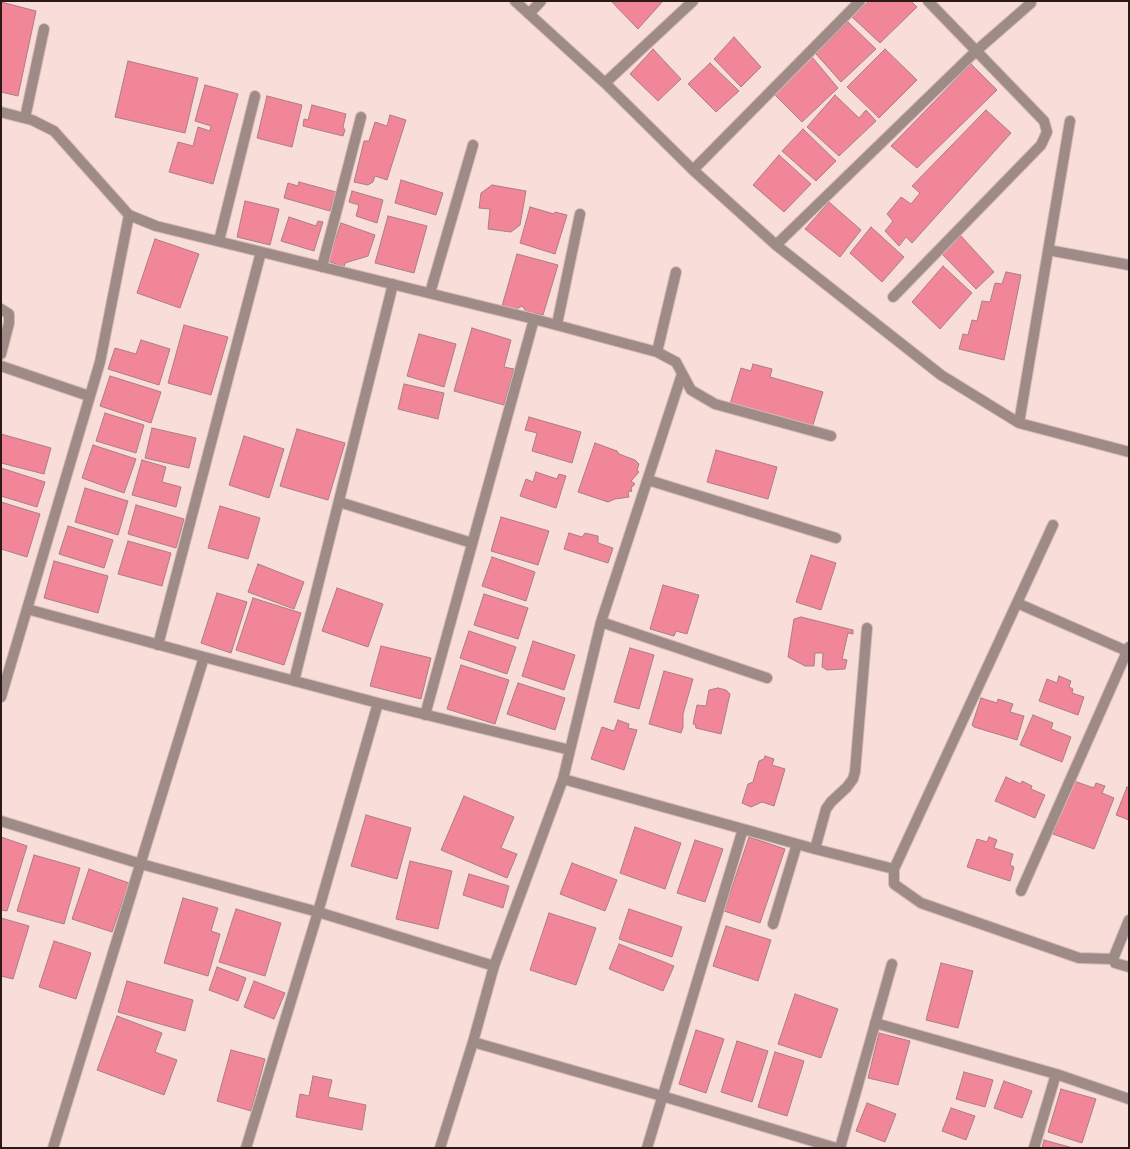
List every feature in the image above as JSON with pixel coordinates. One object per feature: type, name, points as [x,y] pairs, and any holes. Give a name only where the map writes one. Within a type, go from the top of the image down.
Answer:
[{"type":"street","points":[[515,1],[606,83],[693,170],[776,245],[941,375],[1019,423],[1129,452]]},
{"type":"street","points":[[529,14],[541,1]]},
{"type":"street","points":[[606,83],[693,1]]},
{"type":"street","points":[[693,170],[860,1]]},
{"type":"street","points":[[893,297],[1041,145],[1047,132],[1044,121],[928,1]]},
{"type":"street","points":[[776,245],[976,51],[1032,3]]},
{"type":"street","points":[[25,118],[44,29]]},
{"type":"street","points":[[218,241],[255,96]]},
{"type":"street","points":[[1,112],[32,120],[54,131],[129,216],[156,226],[557,324],[657,352],[676,362],[691,390],[715,404],[831,436]]},
{"type":"street","points":[[322,267],[361,117]]},
{"type":"street","points":[[1019,423],[1070,121]]},
{"type":"street","points":[[430,293],[473,145]]},
{"type":"street","points":[[557,324],[580,214]]},
{"type":"street","points":[[1,697],[100,362],[129,216]]},
{"type":"street","points":[[1048,250],[1129,265]]},
{"type":"street","points":[[158,645],[261,252]]},
{"type":"street","points":[[657,352],[676,272]]},
{"type":"street","points":[[294,681],[393,284]]},
{"type":"street","points":[[1,309],[9,314],[1,354]]},
{"type":"street","points":[[425,715],[534,319]]},
{"type":"street","points":[[1,366],[89,396]]},
{"type":"street","points":[[440,1148],[473,1042],[494,966],[563,779],[601,622],[682,374]]},
{"type":"street","points":[[648,480],[836,538]]},
{"type":"street","points":[[339,502],[472,543]]},
{"type":"street","points":[[1053,525],[894,869],[894,884],[921,904],[1079,958],[1112,959],[1115,962],[1129,967]]},
{"type":"street","points":[[1017,603],[1128,650],[1021,891]]},
{"type":"street","points":[[27,609],[378,703],[570,750]]},
{"type":"street","points":[[601,622],[768,678]]},
{"type":"street","points":[[815,849],[826,809],[854,779],[866,628]]},
{"type":"street","points":[[53,1148],[204,657]]},
{"type":"street","points":[[246,1148],[318,912],[378,703]]},
{"type":"street","points":[[563,779],[815,849],[894,869]]},
{"type":"street","points":[[1,821],[141,864],[318,912],[494,966]]},
{"type":"street","points":[[647,1148],[743,829]]},
{"type":"street","points":[[773,924],[797,844]]},
{"type":"street","points":[[1112,959],[1129,920]]},
{"type":"street","points":[[840,1148],[892,964]]},
{"type":"street","points":[[875,1023],[1056,1074],[1129,1099]]},
{"type":"street","points":[[473,1042],[836,1148]]},
{"type":"street","points":[[1034,1148],[1056,1074]]},
{"type":"building","points":[[611,1],[663,1],[638,29]]},
{"type":"building","points":[[869,1],[911,1],[917,7],[880,43],[852,17]]},
{"type":"building","points":[[1,2],[36,11],[18,96],[1,92]]},
{"type":"building","points":[[848,22],[876,49],[841,82],[816,54]]},
{"type":"building","points":[[734,37],[761,67],[741,87],[714,59]]},
{"type":"building","points":[[653,49],[681,79],[658,101],[630,74]]},
{"type":"building","points":[[885,49],[917,80],[879,118],[847,87]]},
{"type":"building","points":[[812,57],[838,88],[802,122],[775,95]]},
{"type":"building","points":[[128,61],[198,78],[185,133],[115,117]]},
{"type":"building","points":[[710,63],[739,91],[716,112],[688,84]]},
{"type":"building","points":[[971,64],[997,90],[917,168],[891,146]]},
{"type":"building","points":[[205,85],[238,94],[213,184],[169,172],[178,142],[193,146],[198,127],[210,131],[211,126],[195,121]]},
{"type":"building","points":[[835,95],[859,118],[866,110],[876,121],[839,156],[807,127]]},
{"type":"building","points":[[267,96],[302,105],[292,147],[257,138]]},
{"type":"building","points":[[312,105],[346,114],[343,127],[345,130],[343,136],[303,126],[304,119],[308,120]]},
{"type":"building","points":[[986,110],[1011,133],[912,243],[906,237],[899,246],[885,231],[893,221],[887,214],[901,197],[911,204],[920,193],[912,186]]},
{"type":"building","points":[[390,115],[406,120],[387,180],[375,176],[373,182],[368,185],[354,182],[364,141],[369,141],[375,122],[387,126]]},
{"type":"building","points":[[803,129],[836,161],[816,181],[782,151]]},
{"type":"building","points":[[779,155],[811,184],[784,212],[753,185]]},
{"type":"building","points":[[401,180],[443,193],[436,215],[395,203]]},
{"type":"building","points":[[299,182],[336,192],[330,211],[284,198],[288,183],[298,186]]},
{"type":"building","points":[[492,185],[526,191],[520,225],[511,232],[488,229],[490,209],[479,208],[481,193]]},
{"type":"building","points":[[352,191],[383,200],[377,223],[356,216],[359,205],[349,202]]},
{"type":"building","points":[[245,201],[279,209],[270,245],[237,237]]},
{"type":"building","points":[[829,202],[861,230],[840,257],[805,229]]},
{"type":"building","points":[[530,207],[554,214],[555,212],[567,215],[555,254],[520,243]]},
{"type":"building","points":[[388,216],[427,226],[414,273],[375,263]]},
{"type":"building","points":[[289,217],[316,226],[318,221],[323,222],[314,251],[281,241]]},
{"type":"building","points":[[341,223],[375,235],[368,256],[345,263],[344,267],[328,261]]},
{"type":"building","points":[[871,227],[904,257],[882,282],[850,253]]},
{"type":"building","points":[[961,236],[994,272],[976,289],[942,254]]},
{"type":"building","points":[[155,239],[199,254],[180,308],[137,293]]},
{"type":"building","points":[[517,254],[558,265],[543,315],[534,313],[529,315],[522,306],[514,310],[502,306]]},
{"type":"building","points":[[943,266],[972,293],[940,329],[912,302]]},
{"type":"building","points":[[1006,272],[1021,275],[1004,360],[959,349],[963,334],[968,335],[972,320],[977,321],[982,301],[990,302],[995,283],[1002,284]]},
{"type":"building","points":[[184,325],[228,337],[211,395],[168,383]]},
{"type":"building","points":[[472,328],[511,340],[504,367],[514,369],[504,405],[454,391]]},
{"type":"building","points":[[419,334],[456,344],[444,387],[407,376]]},
{"type":"building","points":[[141,340],[170,349],[159,385],[108,369],[115,348],[136,354]]},
{"type":"building","points":[[753,364],[772,369],[770,377],[823,392],[812,428],[730,404],[741,368],[751,371]]},
{"type":"building","points":[[110,376],[161,392],[151,423],[100,406]]},
{"type":"building","points":[[404,384],[444,393],[438,419],[398,409]]},
{"type":"building","points":[[105,413],[144,425],[136,453],[96,441]]},
{"type":"building","points":[[529,417],[581,432],[572,463],[532,451],[537,433],[525,430]]},
{"type":"building","points":[[152,428],[196,438],[189,468],[145,458]]},
{"type":"building","points":[[297,429],[345,443],[328,500],[280,486]]},
{"type":"building","points":[[1,434],[51,448],[44,474],[1,463]]},
{"type":"building","points":[[244,436],[284,449],[269,498],[229,485]]},
{"type":"building","points":[[595,443],[617,451],[619,454],[635,460],[639,464],[637,470],[639,472],[631,481],[635,484],[631,488],[632,491],[628,492],[629,497],[615,499],[608,502],[578,492]]},
{"type":"building","points":[[93,445],[136,459],[124,493],[82,478]]},
{"type":"building","points":[[716,450],[777,467],[768,499],[707,482]]},
{"type":"building","points":[[142,460],[166,467],[162,482],[181,487],[176,507],[132,495]]},
{"type":"building","points":[[1,468],[45,482],[37,507],[1,496]]},
{"type":"building","points":[[536,472],[557,479],[559,474],[566,476],[556,508],[520,496],[526,479],[533,482]]},
{"type":"building","points":[[85,488],[128,501],[118,535],[75,522]]},
{"type":"building","points":[[1,502],[40,514],[27,557],[1,549]]},
{"type":"building","points":[[136,505],[184,519],[176,548],[128,534]]},
{"type":"building","points":[[220,506],[260,518],[248,559],[208,548]]},
{"type":"building","points":[[501,517],[549,531],[538,565],[491,551]]},
{"type":"building","points":[[68,526],[113,540],[104,568],[59,554]]},
{"type":"building","points":[[569,533],[582,537],[585,533],[598,536],[598,543],[613,548],[608,563],[564,549]]},
{"type":"building","points":[[128,541],[171,553],[162,586],[118,574]]},
{"type":"building","points":[[811,555],[836,563],[821,610],[796,602]]},
{"type":"building","points":[[492,557],[535,572],[526,601],[482,586]]},
{"type":"building","points":[[54,561],[108,576],[98,613],[44,598]]},
{"type":"building","points":[[258,564],[304,582],[294,609],[248,592]]},
{"type":"building","points":[[663,585],[699,595],[687,634],[676,631],[674,636],[650,629]]},
{"type":"building","points":[[337,588],[383,604],[368,647],[322,631]]},
{"type":"building","points":[[217,593],[247,602],[231,653],[201,643]]},
{"type":"building","points":[[484,594],[528,608],[518,639],[474,625]]},
{"type":"building","points":[[253,598],[301,613],[284,665],[236,650]]},
{"type":"building","points":[[801,617],[853,630],[853,634],[848,633],[842,659],[847,660],[845,669],[827,670],[822,667],[823,653],[815,653],[814,666],[805,666],[788,657],[794,619]]},
{"type":"building","points":[[469,631],[516,647],[507,674],[460,658]]},
{"type":"building","points":[[533,641],[575,655],[564,690],[522,676]]},
{"type":"building","points":[[381,646],[431,658],[421,699],[370,686]]},
{"type":"building","points":[[630,648],[654,655],[639,709],[614,702]]},
{"type":"building","points":[[461,665],[509,680],[495,724],[447,709]]},
{"type":"building","points":[[664,671],[693,679],[683,714],[683,727],[681,733],[649,724]]},
{"type":"building","points":[[1059,676],[1071,681],[1069,687],[1073,689],[1072,693],[1084,697],[1078,715],[1039,701],[1047,679],[1057,683]]},
{"type":"building","points":[[518,683],[565,698],[555,730],[507,714]]},
{"type":"building","points":[[718,688],[726,690],[730,694],[721,734],[696,728],[695,724],[693,724],[697,705],[706,706],[709,690]]},
{"type":"building","points":[[981,698],[997,703],[998,699],[1013,704],[1010,712],[1024,716],[1017,740],[974,727],[972,725]]},
{"type":"building","points":[[1033,715],[1053,723],[1051,729],[1071,737],[1062,762],[1020,745]]},
{"type":"building","points":[[618,720],[629,724],[628,728],[637,730],[624,770],[591,759],[602,727],[614,731]]},
{"type":"building","points":[[765,756],[774,759],[772,765],[785,769],[774,806],[762,802],[751,807],[742,803],[748,784],[753,782],[759,761],[764,759]]},
{"type":"building","points":[[1006,777],[1021,784],[1022,781],[1032,786],[1031,789],[1045,795],[1035,818],[995,801]]},
{"type":"building","points":[[1074,781],[1094,788],[1096,783],[1105,786],[1102,793],[1114,798],[1094,849],[1053,834]]},
{"type":"building","points":[[1127,787],[1129,788],[1129,820],[1116,815]]},
{"type":"building","points":[[464,796],[514,817],[501,848],[517,854],[507,878],[441,850]]},
{"type":"building","points":[[366,815],[411,828],[397,879],[351,866]]},
{"type":"building","points":[[635,827],[681,843],[665,889],[620,873]]},
{"type":"building","points":[[1,837],[27,846],[7,911],[1,910]]},
{"type":"building","points":[[749,837],[785,849],[760,923],[724,911]]},
{"type":"building","points":[[989,837],[997,840],[994,848],[1013,854],[1010,865],[1014,867],[1010,881],[967,867],[977,839],[987,842]]},
{"type":"building","points":[[695,840],[723,849],[705,902],[677,893]]},
{"type":"building","points":[[34,855],[80,868],[64,924],[17,911]]},
{"type":"building","points":[[410,861],[452,871],[438,929],[396,919]]},
{"type":"building","points":[[572,863],[617,880],[605,911],[560,894]]},
{"type":"building","points":[[89,869],[129,883],[112,932],[72,919]]},
{"type":"building","points":[[469,874],[509,886],[503,908],[463,895]]},
{"type":"building","points":[[183,898],[218,908],[211,931],[220,934],[208,976],[164,963]]},
{"type":"building","points":[[236,909],[281,923],[265,976],[219,962]]},
{"type":"building","points":[[629,909],[682,927],[672,957],[619,939]]},
{"type":"building","points":[[549,913],[596,928],[576,985],[530,970]]},
{"type":"building","points":[[1,918],[29,926],[13,979],[1,976]]},
{"type":"building","points":[[726,926],[771,940],[758,981],[713,966]]},
{"type":"building","points":[[54,941],[91,953],[76,999],[39,987]]},
{"type":"building","points":[[619,944],[674,966],[663,991],[609,969]]},
{"type":"building","points":[[941,963],[973,971],[958,1028],[926,1020]]},
{"type":"building","points":[[217,967],[246,978],[238,1001],[209,990]]},
{"type":"building","points":[[127,981],[193,1000],[185,1031],[118,1012]]},
{"type":"building","points":[[254,981],[285,993],[274,1019],[244,1007]]},
{"type":"building","points":[[795,994],[838,1009],[821,1058],[778,1044]]},
{"type":"building","points":[[117,1016],[162,1033],[155,1052],[177,1060],[164,1095],[97,1070]]},
{"type":"building","points":[[696,1030],[724,1039],[706,1093],[679,1084]]},
{"type":"building","points":[[879,1033],[910,1041],[898,1085],[868,1078]]},
{"type":"building","points":[[737,1041],[768,1051],[752,1102],[721,1092]]},
{"type":"building","points":[[231,1050],[265,1059],[251,1111],[217,1101]]},
{"type":"building","points":[[775,1052],[804,1061],[787,1116],[758,1107]]},
{"type":"building","points":[[964,1072],[993,1080],[985,1107],[956,1099]]},
{"type":"building","points":[[313,1076],[332,1080],[328,1097],[366,1105],[362,1130],[296,1117],[300,1094],[309,1096]]},
{"type":"building","points":[[1004,1081],[1032,1091],[1022,1118],[994,1108]]},
{"type":"building","points":[[1061,1089],[1096,1099],[1082,1143],[1048,1132]]},
{"type":"building","points":[[867,1103],[896,1114],[885,1142],[856,1131]]},
{"type":"building","points":[[951,1108],[975,1116],[966,1140],[942,1131]]},
{"type":"building","points":[[1044,1140],[1073,1148],[1042,1148]]}]
